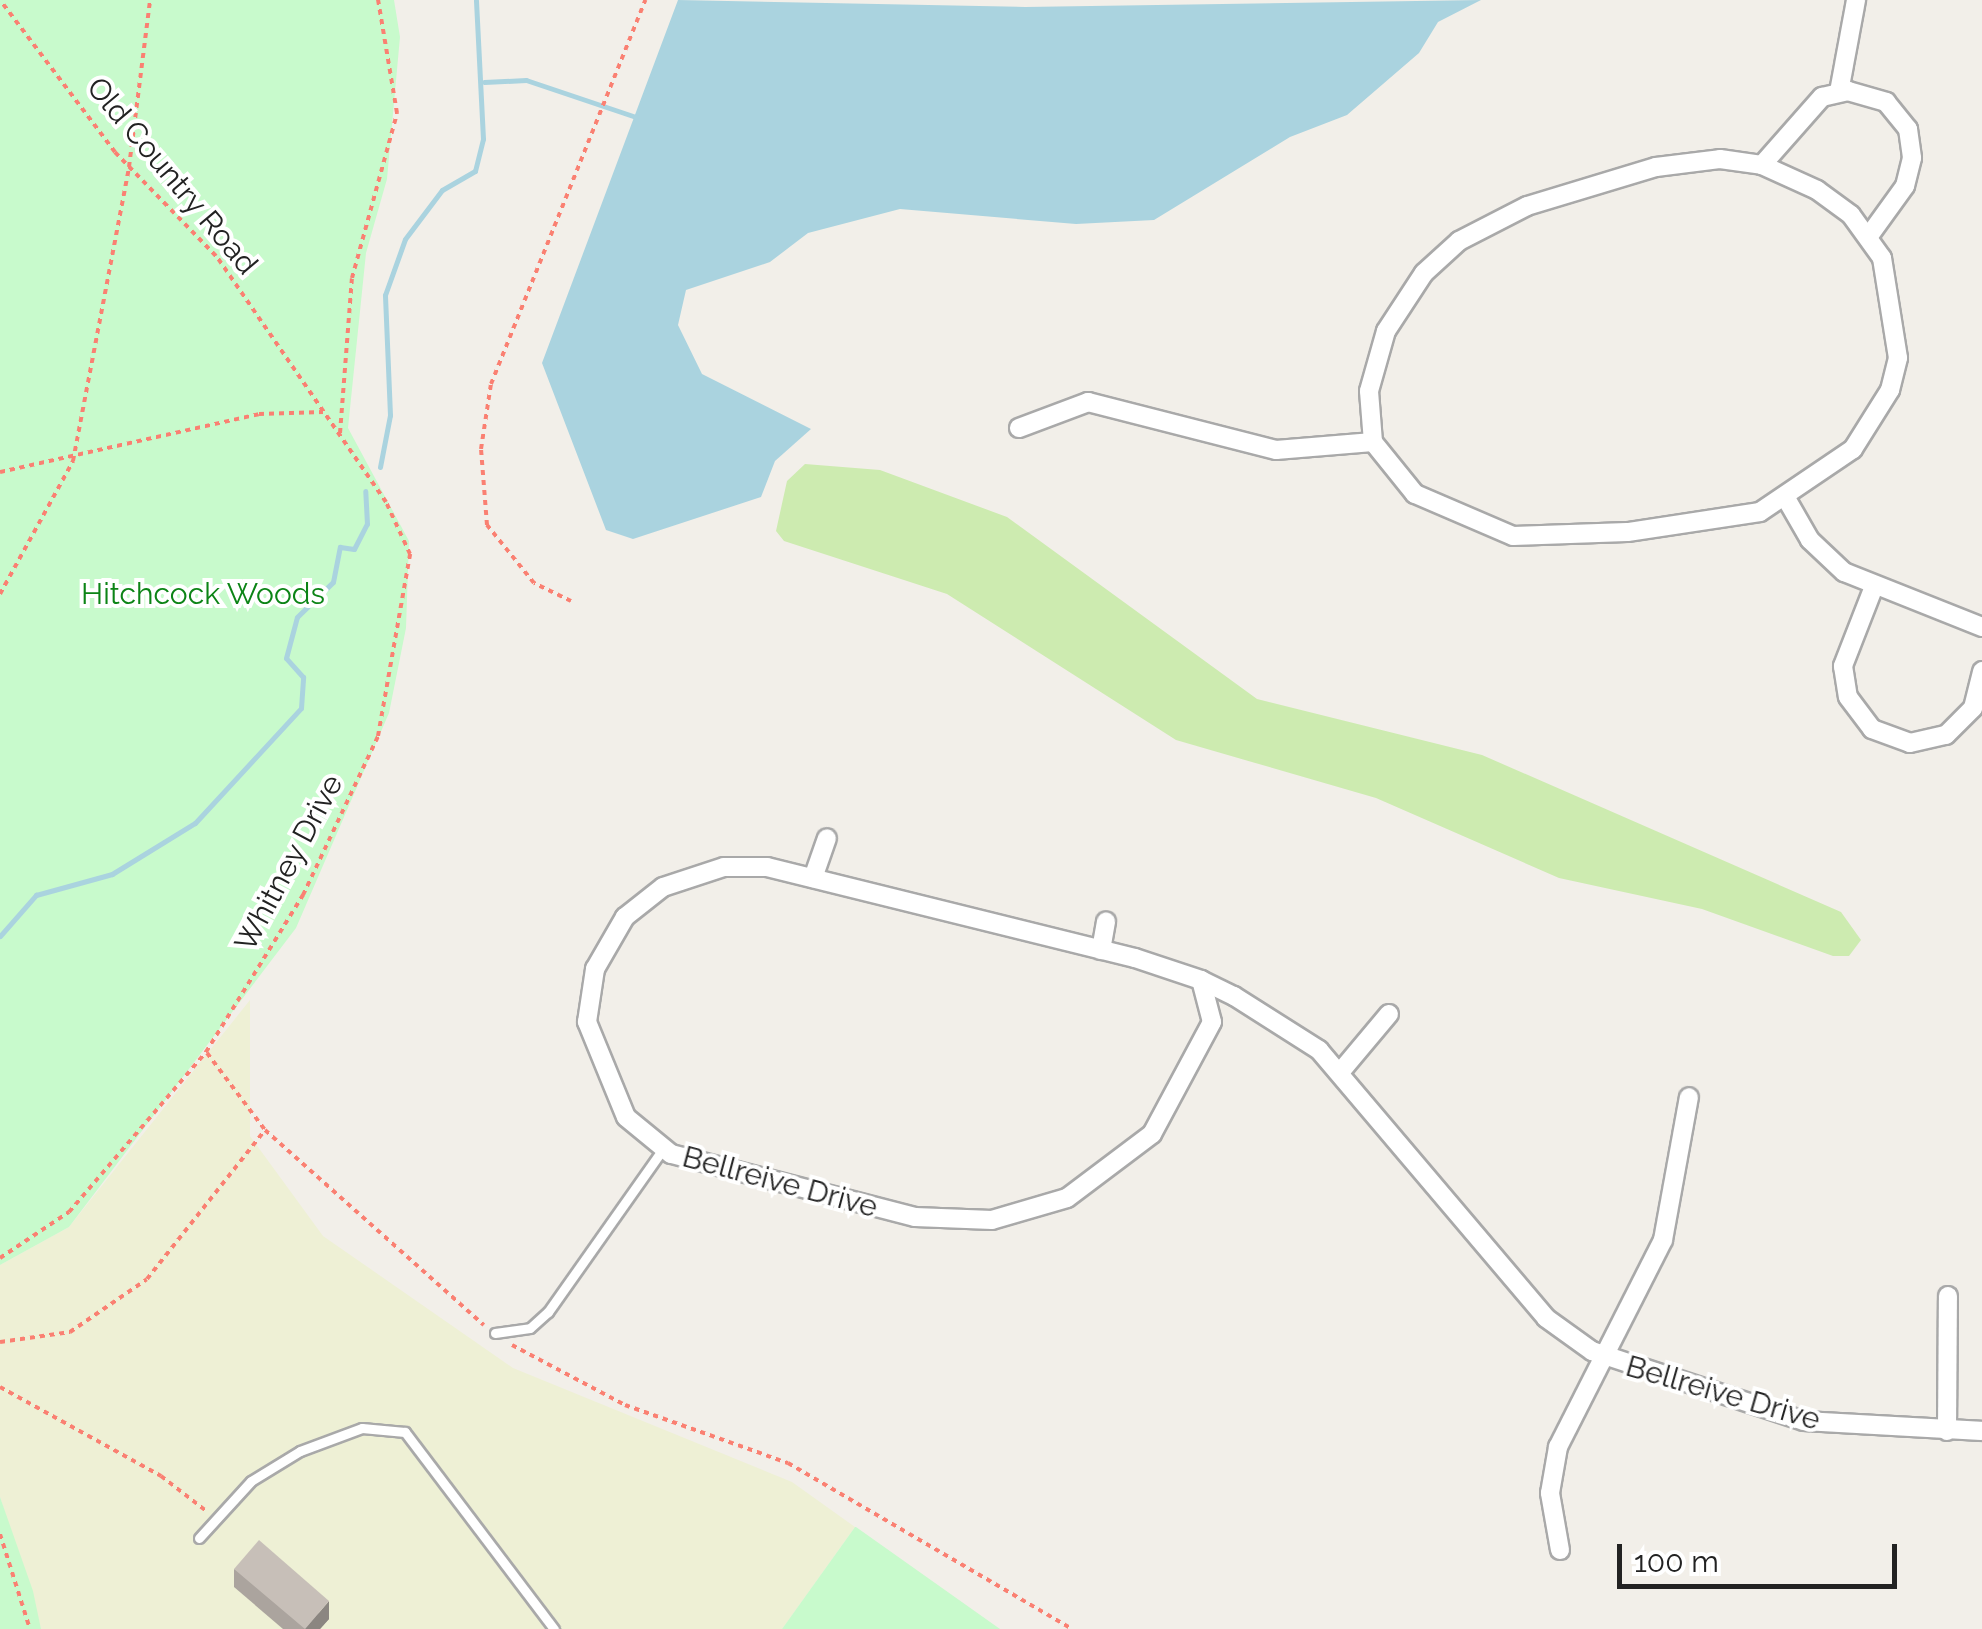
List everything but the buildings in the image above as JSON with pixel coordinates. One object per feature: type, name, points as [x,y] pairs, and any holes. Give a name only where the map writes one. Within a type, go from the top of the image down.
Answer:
[{"type":"street","points":[[1839,92],[1856,0]]},
{"type":"street","points":[[1762,165],[1802,112],[1839,92],[1886,102],[1912,144],[1905,186],[1869,236]]},
{"type":"street","points":[[1762,165],[1817,190],[1869,236],[1892,289],[1896,374],[1853,449],[1787,500],[1718,520],[1582,536],[1490,531],[1415,494],[1373,442],[1370,376],[1386,330],[1459,241],[1527,206],[1656,166],[1762,165]]},
{"type":"street","points":[[1019,428],[1088,402],[1276,450],[1373,442]]},
{"type":"street","points":[[1787,500],[1818,548],[1872,589],[1982,627]]},
{"type":"street","points":[[1872,589],[1844,666],[1848,697],[1872,729],[1910,743],[1946,735],[1973,708],[1982,671]]},
{"type":"street","points":[[812,878],[827,838]]},
{"type":"street","name":"Bellreive Drive","points":[[1202,980],[1212,1022],[1165,1119],[1113,1171],[1042,1209],[966,1222],[914,1217],[663,1149],[626,1117],[590,1040],[590,986],[614,932],[638,904],[703,871],[767,867],[1101,950],[1202,980],[1342,1070],[1546,1318],[1603,1356],[1804,1421],[1982,1430]]},
{"type":"street","points":[[1101,950],[1106,921]]},
{"type":"street","points":[[1342,1070],[1389,1014]]},
{"type":"street","points":[[1560,1550],[1552,1470],[1603,1356],[1663,1240],[1689,1097]]},
{"type":"street","points":[[1947,1431],[1948,1296]]},
{"type":"lane","points":[[495,1333],[530,1328],[548,1312],[663,1149]]},
{"type":"lane","points":[[199,1538],[214,1518],[300,1451],[362,1428],[405,1432],[554,1629]]},
{"type":"path","name":"Old Country Road","points":[[0,0],[129,167],[216,256],[340,433]]},
{"type":"path","points":[[0,594],[73,461],[129,167],[150,0]]},
{"type":"path","points":[[340,433],[352,278],[397,113],[378,0]]},
{"type":"path","points":[[571,600],[534,583],[487,525],[481,449],[491,384],[598,127],[645,0]]},
{"type":"path","points":[[0,472],[73,461],[259,414],[323,412]]},
{"type":"path","name":"Whitney Drive","points":[[0,1258],[68,1212],[206,1052],[348,814],[378,736],[410,554],[340,433]]},
{"type":"path","points":[[206,1052],[265,1130],[495,1333],[625,1404],[788,1463],[1072,1629]]},
{"type":"path","points":[[0,1342],[70,1332],[147,1279],[265,1130]]},
{"type":"path","points":[[0,1387],[161,1476],[214,1518]]},
{"type":"path","points":[[0,1534],[30,1629]]},
{"type":"green space","name":"Hitchcock Woods","points":[[0,0],[394,0],[400,37],[387,179],[366,253],[348,428],[409,541],[406,628],[389,713],[296,928],[69,1227],[0,1265]]},
{"type":"green space","points":[[805,464],[880,470],[1007,517],[1257,699],[1482,755],[1841,912],[1861,940],[1849,956],[1833,956],[1702,909],[1559,878],[1376,798],[1176,740],[947,594],[784,541],[776,531],[787,481]]},
{"type":"green space","points":[[250,1000],[250,1136],[323,1236],[513,1368],[792,1482],[855,1527],[782,1629],[41,1629],[0,1497],[0,1265],[69,1227]]},
{"type":"green space","points":[[0,1497],[33,1591],[41,1629],[0,1629]]},
{"type":"green space","points":[[856,1527],[1000,1629],[782,1629]]},
{"type":"water","points":[[678,0],[1025,7],[1481,0],[1438,22],[1419,53],[1347,115],[1290,137],[1154,220],[1076,224],[900,209],[808,233],[770,262],[686,290],[678,325],[702,374],[811,429],[775,461],[761,497],[633,539],[606,530],[542,363]]},
{"type":"waterway","points":[[380,467],[390,415],[385,295],[405,239],[442,190],[475,171],[483,139],[476,0]]},
{"type":"waterway","points":[[484,82],[526,80],[636,117]]},
{"type":"waterway","points":[[0,936],[36,895],[112,874],[195,823],[301,708],[303,677],[286,658],[297,617],[333,582],[340,547],[354,549],[367,524],[365,491]]}]
